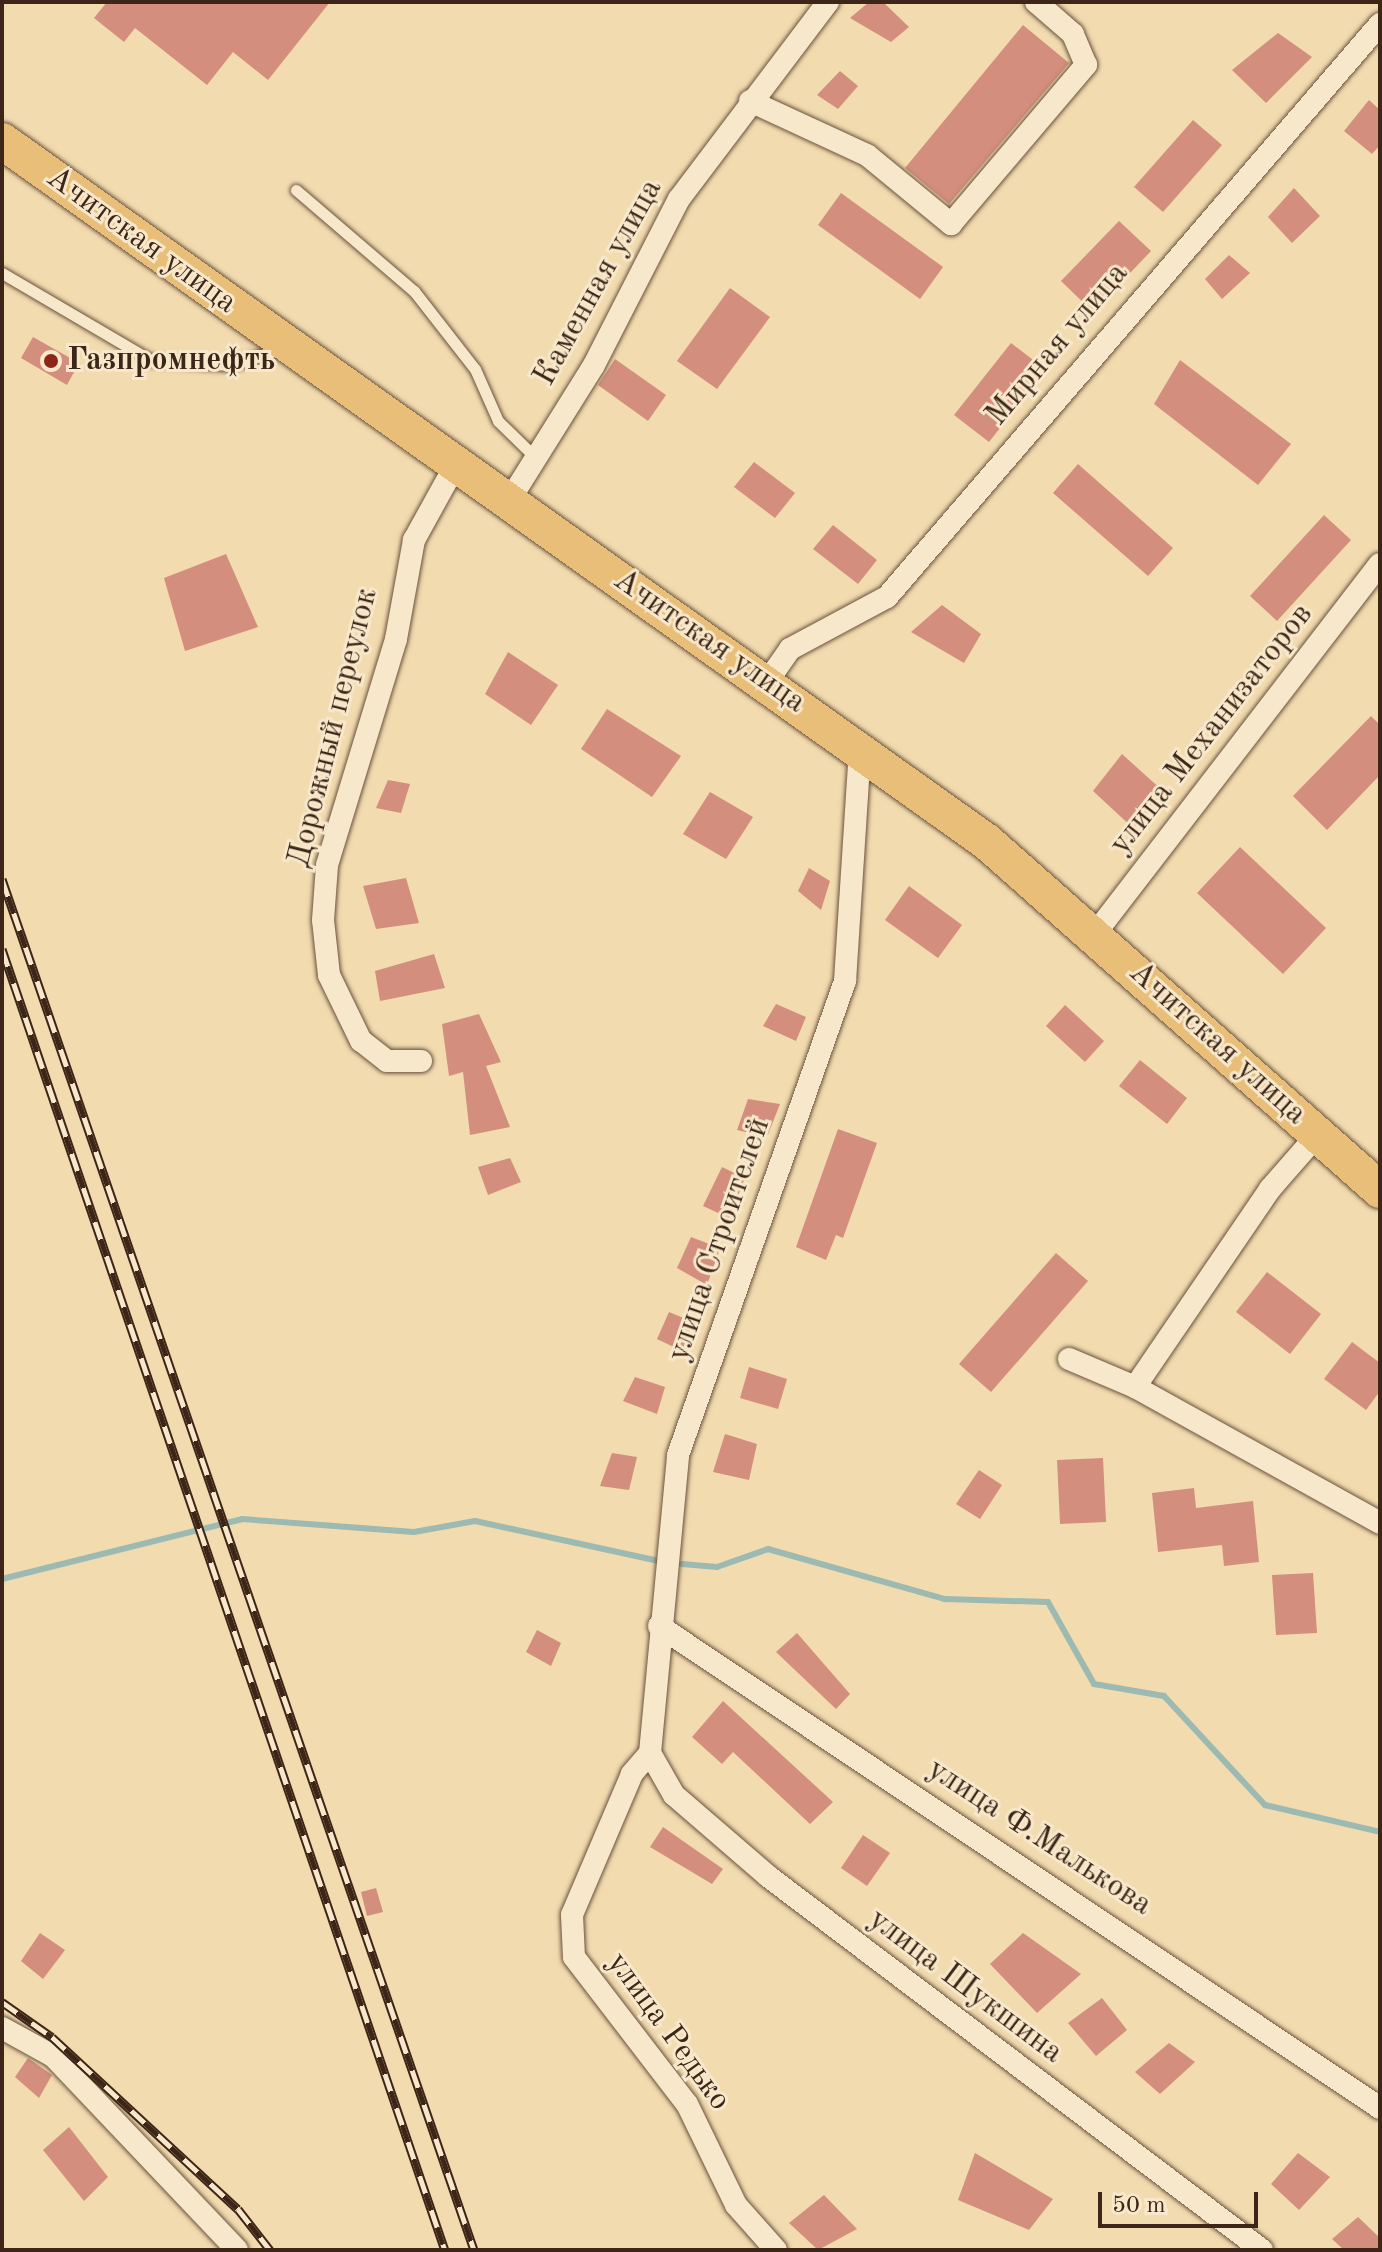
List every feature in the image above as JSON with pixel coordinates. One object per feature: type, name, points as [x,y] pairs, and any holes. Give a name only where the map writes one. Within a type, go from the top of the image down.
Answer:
[{"type":"main road","name":"Ачитская улица","points":[[2,141],[767,682],[987,842],[1380,1190]]},
{"type":"street","name":"Каменная улица","points":[[509,501],[594,365],[679,199],[750,101],[828,2]]},
{"type":"street","points":[[750,101],[867,155],[951,224],[1086,65],[1073,34],[1036,2]]},
{"type":"street","name":"Мирная улица","points":[[767,682],[790,649],[887,597],[1380,24]]},
{"type":"street","name":"Дорожный переулок","points":[[421,1061],[387,1061],[361,1041],[329,975],[323,920],[327,865],[396,639],[414,540],[456,464]]},
{"type":"street","name":"улица Механизаторов","points":[[1094,935],[1380,564]]},
{"type":"street","name":"улица Строителей","points":[[650,1753],[659,1626],[678,1455],[845,981],[860,750]]},
{"type":"street","points":[[1135,1387],[1270,1189],[1318,1134]]},
{"type":"street","points":[[1069,1359],[1135,1387],[1380,1523]]},
{"type":"street","name":"улица Ф.Малькова","points":[[659,1626],[1380,2108]]},
{"type":"street","name":"улица Редько","points":[[650,1753],[632,1774],[572,1915],[574,1957],[687,2104],[736,2205],[776,2250]]},
{"type":"street","name":"улица Шукшина","points":[[650,1753],[674,1795],[769,1877],[1262,2250]]},
{"type":"street","points":[[2,2028],[53,2056],[237,2250]]},
{"type":"lane","points":[[296,190],[414,291],[475,369],[498,421],[536,458]]},
{"type":"lane","points":[[2,273],[150,360],[231,365],[289,346]]},
{"type":"building","points":[[107,2],[330,2],[268,80],[233,52],[207,85],[135,28],[124,42],[94,18]]},
{"type":"building","points":[[869,2],[883,2],[909,27],[891,42],[850,18]]},
{"type":"building","points":[[1023,25],[1069,63],[949,204],[905,168]]},
{"type":"building","points":[[1278,33],[1312,57],[1266,103],[1232,70]]},
{"type":"building","points":[[840,71],[858,86],[838,109],[817,95]]},
{"type":"building","points":[[1369,100],[1380,110],[1380,145],[1372,154],[1344,131]]},
{"type":"building","points":[[1193,120],[1222,145],[1163,212],[1134,187]]},
{"type":"building","points":[[1294,188],[1320,216],[1292,243],[1268,217]]},
{"type":"building","points":[[841,193],[943,267],[920,299],[818,225]]},
{"type":"building","points":[[1119,221],[1151,251],[1093,312],[1061,281]]},
{"type":"building","points":[[1229,255],[1250,273],[1222,299],[1205,279]]},
{"type":"building","points":[[730,288],[770,317],[717,389],[677,361]]},
{"type":"building","points":[[33,337],[79,363],[67,385],[21,358]]},
{"type":"building","points":[[1011,343],[1046,370],[989,442],[954,415]]},
{"type":"building","points":[[615,359],[666,395],[648,421],[598,385]]},
{"type":"building","points":[[1180,360],[1291,444],[1258,485],[1154,404]]},
{"type":"building","points":[[754,462],[795,493],[775,518],[734,487]]},
{"type":"building","points":[[1078,464],[1173,548],[1148,576],[1053,493]]},
{"type":"building","points":[[1324,515],[1351,540],[1277,621],[1250,596]]},
{"type":"building","points":[[833,525],[877,560],[858,584],[813,549]]},
{"type":"building","points":[[226,554],[258,627],[185,651],[164,578]]},
{"type":"building","points":[[942,605],[981,634],[964,663],[911,632]]},
{"type":"building","points":[[508,652],[558,685],[531,725],[485,694]]},
{"type":"building","points":[[607,709],[681,756],[652,797],[581,749]]},
{"type":"building","points":[[1371,716],[1380,725],[1380,775],[1327,830],[1293,796]]},
{"type":"building","points":[[1122,754],[1164,792],[1134,829],[1093,791]]},
{"type":"building","points":[[388,780],[410,784],[401,813],[376,808]]},
{"type":"building","points":[[710,792],[753,817],[726,859],[683,834]]},
{"type":"building","points":[[1240,847],[1326,928],[1283,974],[1197,893]]},
{"type":"building","points":[[809,868],[830,881],[821,910],[798,891]]},
{"type":"building","points":[[406,878],[419,923],[376,929],[363,886]]},
{"type":"building","points":[[909,886],[962,925],[938,958],[885,920]]},
{"type":"building","points":[[434,954],[445,988],[380,1001],[375,971]]},
{"type":"building","points":[[776,1004],[806,1017],[796,1041],[763,1026]]},
{"type":"building","points":[[1065,1005],[1104,1041],[1085,1062],[1046,1026]]},
{"type":"building","points":[[479,1014],[501,1062],[486,1066],[510,1127],[470,1135],[463,1072],[449,1076],[442,1024]]},
{"type":"building","points":[[1140,1060],[1187,1098],[1167,1124],[1119,1086]]},
{"type":"building","points":[[748,1099],[780,1104],[767,1137],[737,1130]]},
{"type":"building","points":[[838,1129],[877,1143],[843,1238],[836,1235],[826,1260],[796,1247]]},
{"type":"building","points":[[510,1158],[521,1182],[488,1195],[478,1167]]},
{"type":"building","points":[[722,1167],[745,1178],[729,1218],[703,1206]]},
{"type":"building","points":[[691,1237],[720,1248],[707,1285],[677,1268]]},
{"type":"building","points":[[1056,1253],[1088,1281],[991,1392],[959,1364]]},
{"type":"building","points":[[1267,1272],[1321,1314],[1290,1354],[1236,1312]]},
{"type":"building","points":[[669,1312],[693,1322],[682,1351],[657,1339]]},
{"type":"building","points":[[1352,1342],[1380,1363],[1380,1391],[1366,1410],[1324,1379]]},
{"type":"building","points":[[749,1367],[787,1379],[778,1409],[740,1398]]},
{"type":"building","points":[[635,1377],[665,1387],[657,1414],[623,1401]]},
{"type":"building","points":[[725,1434],[757,1444],[749,1480],[713,1472]]},
{"type":"building","points":[[612,1453],[637,1457],[629,1490],[600,1486]]},
{"type":"building","points":[[1103,1458],[1106,1522],[1060,1524],[1057,1460]]},
{"type":"building","points":[[979,1470],[1002,1485],[980,1519],[956,1504]]},
{"type":"building","points":[[1194,1488],[1196,1508],[1253,1501],[1259,1562],[1224,1566],[1222,1545],[1158,1552],[1152,1493]]},
{"type":"building","points":[[1313,1573],[1317,1633],[1276,1635],[1272,1575]]},
{"type":"building","points":[[537,1630],[561,1643],[551,1666],[526,1652]]},
{"type":"building","points":[[797,1633],[850,1694],[836,1709],[776,1652]]},
{"type":"building","points":[[723,1701],[833,1802],[810,1824],[733,1752],[722,1764],[692,1737]]},
{"type":"building","points":[[663,1827],[723,1869],[712,1884],[650,1847]]},
{"type":"building","points":[[863,1835],[890,1853],[867,1886],[841,1868]]},
{"type":"building","points":[[376,1888],[383,1912],[367,1916],[361,1892]]},
{"type":"building","points":[[40,1933],[65,1950],[43,1979],[21,1961]]},
{"type":"building","points":[[1023,1933],[1081,1974],[1037,2013],[990,1964]]},
{"type":"building","points":[[1102,1998],[1127,2030],[1096,2056],[1068,2023]]},
{"type":"building","points":[[1169,2043],[1195,2062],[1160,2094],[1135,2072]]},
{"type":"building","points":[[28,2058],[52,2075],[39,2098],[15,2077]]},
{"type":"building","points":[[69,2127],[108,2177],[84,2201],[43,2150]]},
{"type":"building","points":[[975,2153],[1053,2199],[1029,2230],[958,2200]]},
{"type":"building","points":[[1298,2153],[1330,2177],[1299,2210],[1271,2184]]},
{"type":"building","points":[[824,2195],[857,2229],[818,2250],[789,2223]]},
{"type":"building","points":[[1358,2217],[1380,2238],[1380,2250],[1344,2250],[1332,2239]]},
{"type":"waterway","points":[[2,1579],[242,1519],[414,1532],[475,1521],[659,1561]]},
{"type":"waterway","points":[[682,1564],[717,1567],[768,1549],[945,1599],[1048,1602],[1094,1684],[1164,1696],[1265,1805],[1380,1832]]},
{"type":"railway","points":[[2,879],[474,2250]]},
{"type":"railway","points":[[2,949],[445,2250]]},
{"type":"railway","points":[[2,2002],[52,2037],[238,2209],[270,2250]]},
{"type":"place","name":"Газпромнефть","points":[[51,361]]}]
